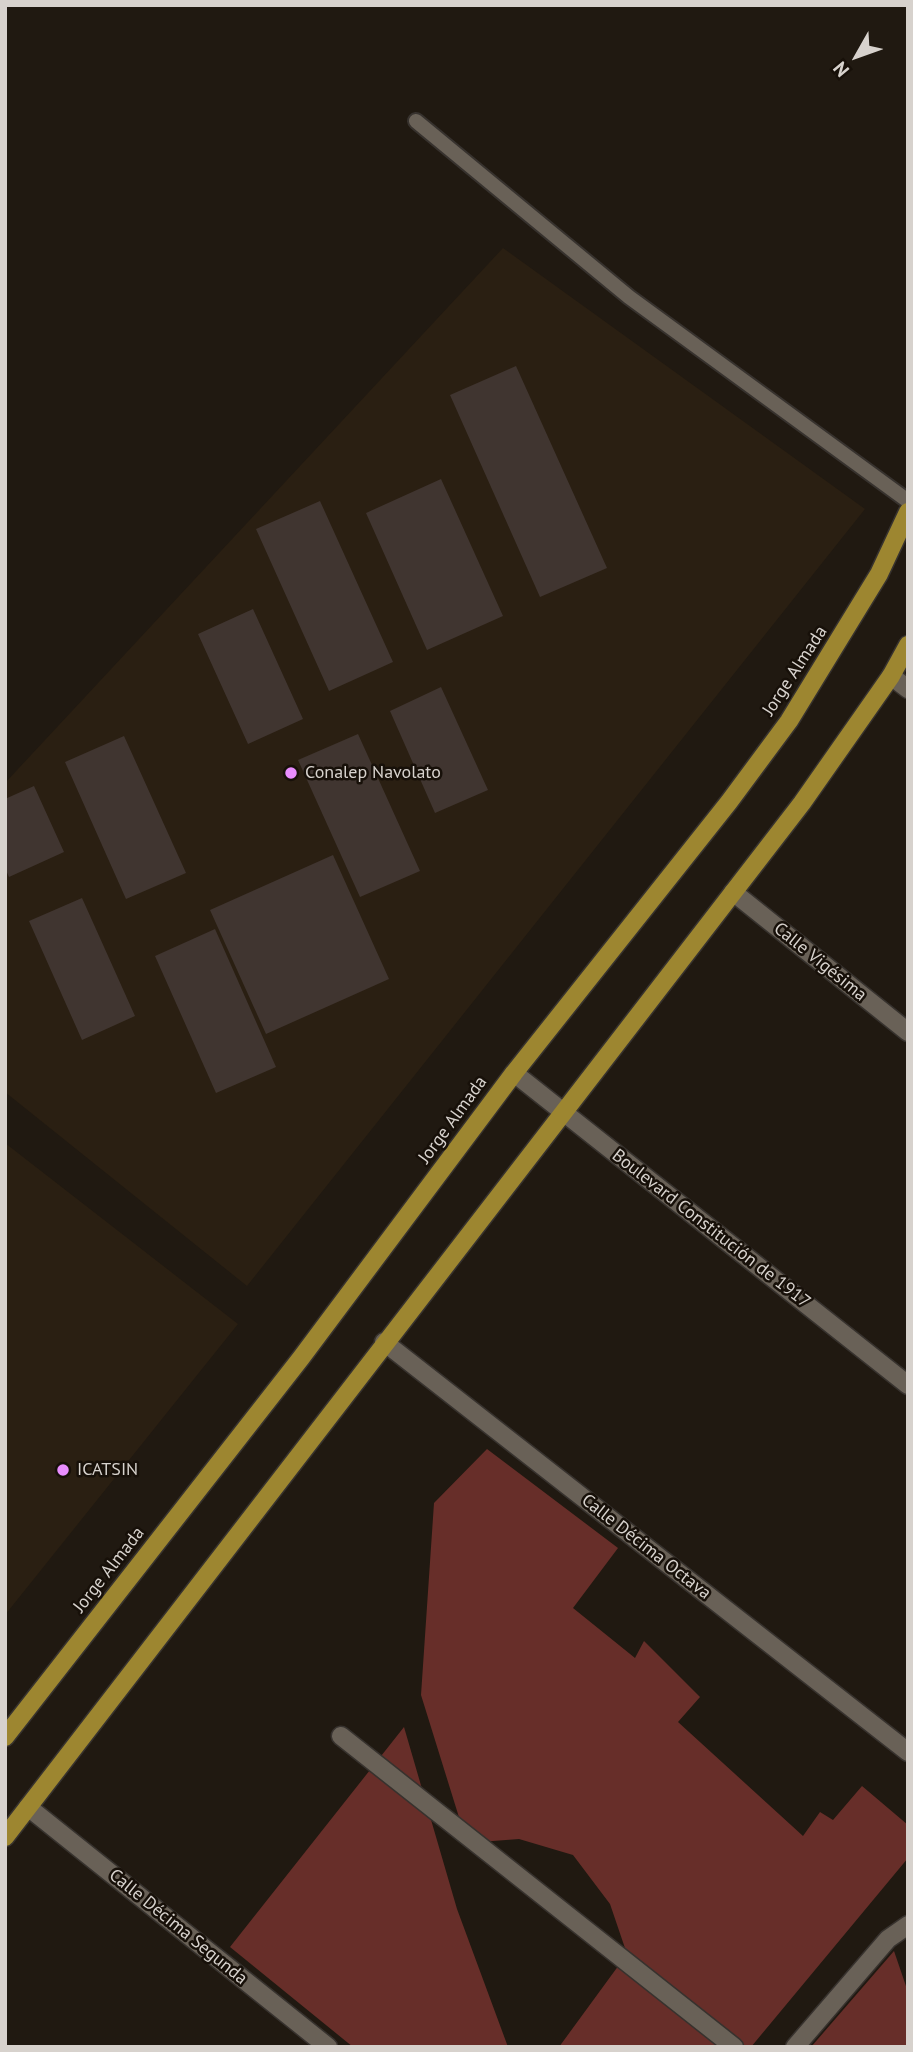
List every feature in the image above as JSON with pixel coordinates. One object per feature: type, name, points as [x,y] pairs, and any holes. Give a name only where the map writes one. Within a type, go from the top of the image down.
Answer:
[{"type":"main road","name":"Jorge Almada","points":[[5,1737],[300,1358],[514,1073],[729,802],[789,721],[879,574],[908,512]]},
{"type":"main road","points":[[5,1837],[802,803],[891,676],[908,645]]},
{"type":"street","points":[[891,676],[908,689]]},
{"type":"street","name":"Calle Vigésima","points":[[733,892],[908,1032]]},
{"type":"street","name":"Boulevard Constitución de 1917","points":[[514,1073],[908,1385]]},
{"type":"street","name":"Calle Décima Octava","points":[[384,1342],[908,1752]]},
{"type":"street","points":[[341,1736],[734,2047]]},
{"type":"street","name":"Calle Décima Segunda","points":[[28,1807],[328,2047]]},
{"type":"street","points":[[795,2047],[888,1939],[908,1925]]},
{"type":"lane","points":[[416,121],[629,297],[908,501]]},
{"type":"shaded area","points":[[503,248],[865,509],[247,1286],[5,1092],[5,783]]},
{"type":"shaded area","name":"ICATSIN","points":[[5,1143],[238,1324],[5,1615]]},
{"type":"shaded area","points":[[487,1449],[618,1548],[573,1608],[635,1658],[644,1641],[700,1697],[678,1722],[803,1836],[820,1812],[833,1820],[862,1786],[908,1825],[908,1858],[751,2047],[559,2047],[627,1954],[610,1904],[573,1855],[519,1839],[467,1843],[421,1695],[434,1503]]},
{"type":"shaded area","points":[[404,1727],[457,1909],[508,2047],[353,2047],[230,1947]]},
{"type":"shaded area","points":[[894,1951],[908,1992],[908,2047],[811,2047]]},
{"type":"building","points":[[516,366],[607,568],[540,597],[450,395]]},
{"type":"building","points":[[441,479],[503,616],[427,650],[366,513]]},
{"type":"building","points":[[320,501],[393,662],[329,691],[256,529]]},
{"type":"building","points":[[253,609],[303,719],[248,744],[198,634]]},
{"type":"building","points":[[441,687],[488,790],[435,813],[390,711]]},
{"type":"building","points":[[358,734],[420,871],[360,897],[298,760]]},
{"type":"building","points":[[124,736],[186,873],[126,899],[65,762]]},
{"type":"building","points":[[34,786],[64,852],[9,877],[5,868],[5,799]]},
{"type":"building","points":[[333,855],[389,979],[266,1034],[210,910]]},
{"type":"building","points":[[82,898],[135,1016],[82,1040],[29,921]]},
{"type":"building","points":[[215,929],[276,1067],[216,1093],[155,956]]},
{"type":"place","name":"Conalep Navolato","points":[[291,773]]},
{"type":"place","name":"ICATSIN","points":[[63,1470]]}]
